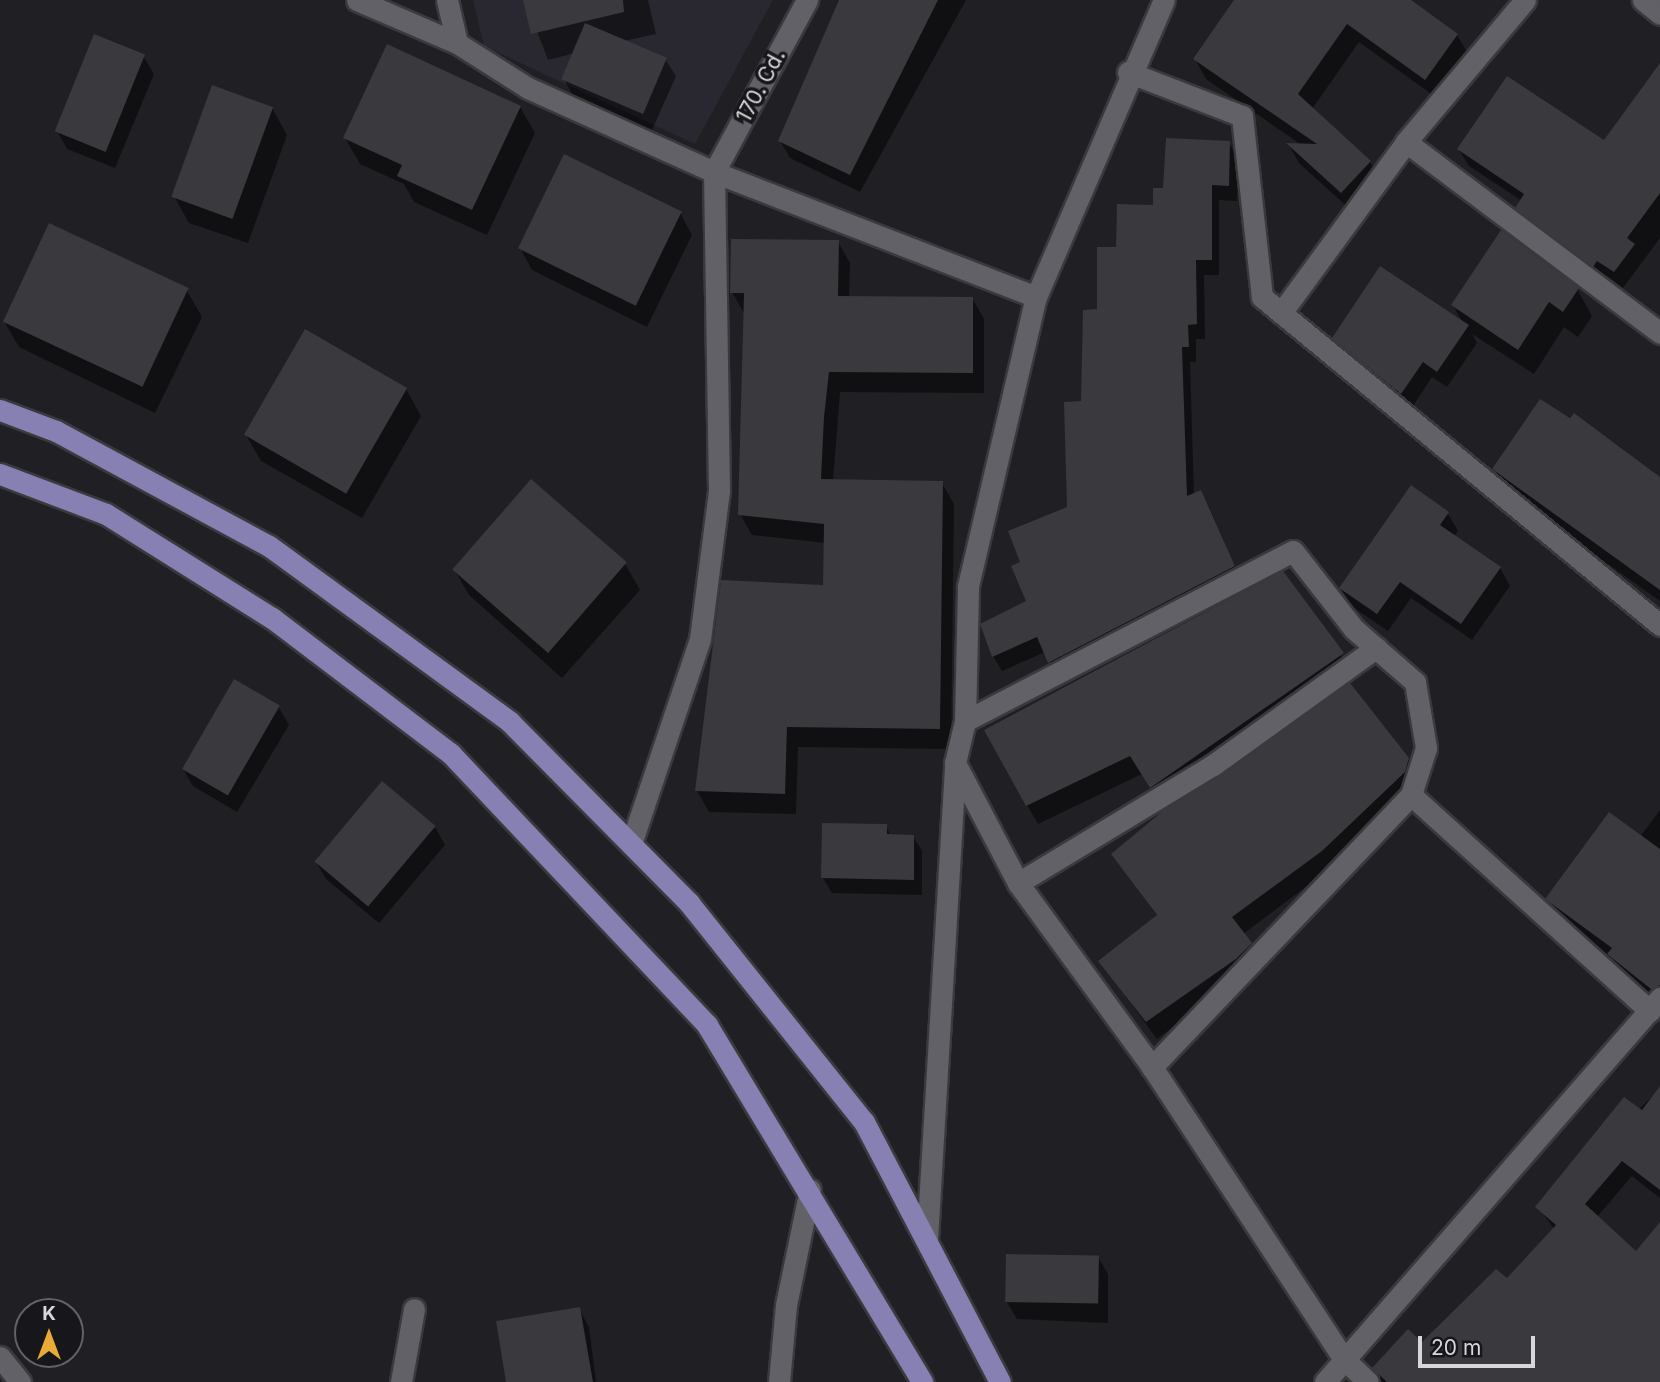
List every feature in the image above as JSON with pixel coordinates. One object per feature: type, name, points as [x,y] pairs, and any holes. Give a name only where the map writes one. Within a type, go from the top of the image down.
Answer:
[{"type":"main road","points":[[0,410],[56,430],[270,546],[510,722],[689,902],[864,1122],[1000,1382]]},
{"type":"main road","points":[[0,474],[118,522],[272,618],[451,754],[707,1025],[810,1189],[922,1382]]},
{"type":"street","points":[[357,0],[457,43],[528,88],[714,172],[1036,297]]},
{"type":"street","points":[[447,0],[457,43]]},
{"type":"street","name":"170. Cd.","points":[[714,172],[807,0]]},
{"type":"street","points":[[927,1239],[955,763],[965,722],[968,586],[1036,297],[1128,72],[1164,0]]},
{"type":"street","points":[[1281,313],[1406,142],[1525,0]]},
{"type":"street","points":[[1643,0],[1660,14]]},
{"type":"street","points":[[1128,72],[1241,116],[1262,297],[1660,625]]},
{"type":"street","points":[[1406,142],[1660,333]]},
{"type":"street","points":[[631,844],[702,626],[719,490],[714,172]]},
{"type":"street","points":[[965,722],[1293,551],[1376,648],[1415,682],[1426,748],[1411,795],[1152,1067]]},
{"type":"street","points":[[1018,883],[1213,765],[1376,648]]},
{"type":"street","points":[[955,763],[1018,883],[1152,1067],[1344,1359],[1368,1382]]},
{"type":"street","points":[[1325,1382],[1655,1005],[1411,795]]},
{"type":"street","points":[[779,1382],[786,1305],[810,1189]]},
{"type":"street","points":[[401,1382],[414,1309]]},
{"type":"street","points":[[0,1357],[20,1382]]},
{"type":"shaded area","points":[[473,0],[773,0],[695,144],[484,46]]},
{"type":"building","points":[[523,0],[623,0],[624,12],[531,34]]},
{"type":"building","points":[[839,0],[938,0],[850,175],[778,141]]},
{"type":"building","points":[[1234,0],[1411,0],[1458,34],[1425,80],[1347,24],[1298,94],[1371,161],[1341,193],[1286,143],[1317,144],[1193,59]]},
{"type":"building","points":[[585,23],[667,58],[643,114],[561,79]]},
{"type":"building","points":[[94,34],[145,55],[106,152],[55,131]]},
{"type":"building","points":[[387,44],[521,106],[472,210],[397,176],[402,165],[343,138]]},
{"type":"building","points":[[1660,63],[1660,193],[1627,238],[1635,244],[1614,272],[1597,261],[1593,267],[1515,208],[1524,194],[1457,149],[1507,76],[1604,140]]},
{"type":"building","points":[[212,85],[273,107],[232,219],[171,197]]},
{"type":"building","points":[[1166,138],[1230,141],[1229,186],[1212,185],[1212,260],[1196,260],[1197,324],[1188,325],[1189,347],[1182,347],[1187,496],[1201,490],[1235,566],[1048,663],[1037,637],[992,657],[980,624],[1026,601],[1011,566],[1020,562],[1008,531],[1067,507],[1064,402],[1081,401],[1083,310],[1097,309],[1097,247],[1116,247],[1117,204],[1153,205],[1153,188],[1163,188]]},
{"type":"building","points":[[564,154],[682,211],[636,306],[518,248]]},
{"type":"building","points":[[49,223],[189,288],[143,387],[3,322]]},
{"type":"building","points":[[1501,230],[1579,288],[1563,312],[1549,302],[1518,350],[1451,305]]},
{"type":"building","points":[[731,239],[839,240],[838,296],[973,297],[973,373],[829,372],[824,417],[821,479],[943,481],[940,729],[787,727],[785,794],[695,791],[721,580],[823,585],[824,524],[738,515],[744,293],[730,293]]},
{"type":"building","points":[[1380,266],[1469,325],[1437,372],[1423,362],[1401,394],[1332,338]]},
{"type":"building","points":[[305,329],[407,388],[346,494],[244,435]]},
{"type":"building","points":[[1540,399],[1570,418],[1574,413],[1660,477],[1660,590],[1492,469]]},
{"type":"building","points":[[531,479],[627,562],[548,653],[452,570]]},
{"type":"building","points":[[1411,485],[1449,512],[1440,525],[1501,567],[1461,624],[1400,582],[1377,614],[1339,588]]},
{"type":"building","points":[[1283,571],[1344,653],[1150,788],[1130,756],[1026,806],[984,730]]},
{"type":"building","points":[[234,679],[280,706],[228,796],[182,769]]},
{"type":"building","points":[[1350,683],[1409,758],[1405,772],[1322,851],[1232,917],[1252,943],[1236,959],[1146,1022],[1098,961],[1157,915],[1111,854],[1164,810]]},
{"type":"building","points":[[382,781],[436,826],[368,906],[315,861]]},
{"type":"building","points":[[1609,812],[1660,849],[1660,985],[1651,989],[1607,954],[1612,948],[1545,899]]},
{"type":"building","points":[[822,823],[887,824],[887,834],[914,835],[914,880],[821,878]]},
{"type":"building","points":[[1660,1086],[1660,1190],[1622,1161],[1585,1204],[1636,1251],[1660,1222],[1660,1382],[1387,1382],[1372,1368],[1408,1329],[1422,1342],[1496,1269],[1507,1278],[1556,1225],[1535,1207],[1624,1097],[1642,1110]]},
{"type":"building","points":[[1006,1254],[1099,1256],[1098,1304],[1005,1302]]},
{"type":"building","points":[[580,1307],[593,1382],[506,1382],[496,1321]]}]
